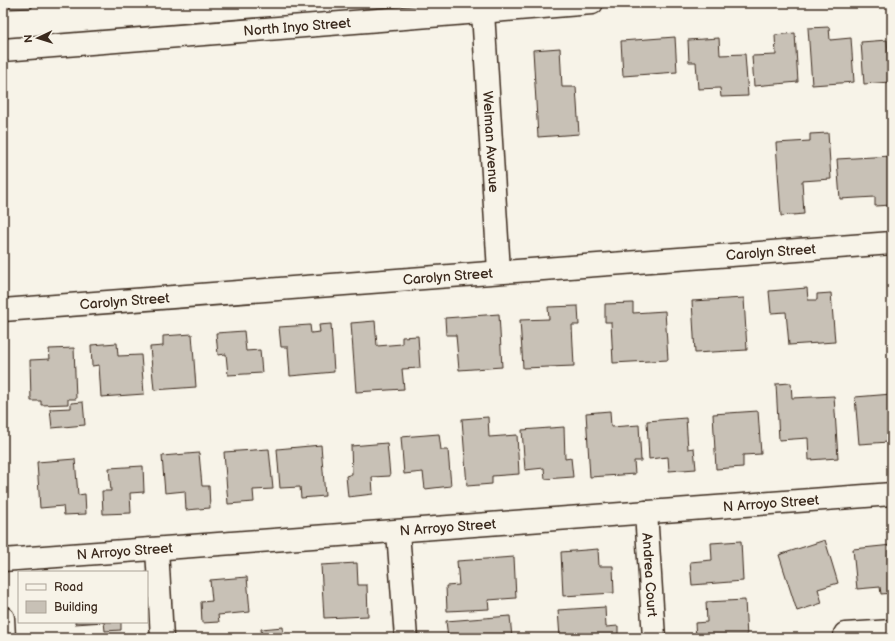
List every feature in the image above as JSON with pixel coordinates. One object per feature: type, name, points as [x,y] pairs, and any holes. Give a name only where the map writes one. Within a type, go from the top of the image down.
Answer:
[{"type":"street","name":"North Inyo Street","points":[[3,50],[592,3]]},
{"type":"street","name":"Welman Avenue","points":[[483,12],[499,271]]},
{"type":"street","name":"Carolyn Street","points":[[3,310],[271,291],[499,271],[892,243]]},
{"type":"street","name":"N Arroyo Street","points":[[3,560],[398,532],[892,494]]},
{"type":"street","name":"Andrea Court","points":[[646,512],[654,638]]},
{"type":"street","points":[[398,532],[406,638]]},
{"type":"street","points":[[156,549],[162,638]]},
{"type":"street","points":[[3,618],[4,638]]},
{"type":"street","points":[[845,634],[892,631]]},
{"type":"building","points":[[9,3],[32,3],[32,8],[10,9]]},
{"type":"building","points":[[829,27],[830,40],[851,38],[854,82],[812,85],[808,28]]},
{"type":"building","points":[[795,33],[798,82],[754,86],[752,56],[776,55],[775,35]]},
{"type":"building","points":[[675,37],[677,72],[623,76],[621,41]]},
{"type":"building","points":[[719,38],[720,55],[745,54],[748,96],[721,97],[720,88],[698,89],[696,62],[689,62],[688,40]]},
{"type":"building","points":[[887,40],[890,82],[864,84],[861,42]]},
{"type":"building","points":[[560,48],[562,87],[576,87],[579,134],[538,137],[533,50]]},
{"type":"building","points":[[828,133],[831,179],[802,181],[804,214],[781,216],[776,143],[810,141],[810,134]]},
{"type":"building","points":[[891,156],[892,205],[875,206],[875,197],[840,199],[837,159]]},
{"type":"building","points":[[807,288],[808,300],[817,300],[817,294],[831,293],[835,342],[789,345],[786,312],[771,313],[769,291]]},
{"type":"building","points":[[744,298],[747,350],[695,353],[692,301]]},
{"type":"building","points":[[633,303],[633,313],[665,311],[668,360],[613,363],[611,322],[605,322],[605,304]]},
{"type":"building","points":[[578,306],[579,325],[572,325],[574,366],[523,368],[520,320],[549,319],[548,307]]},
{"type":"building","points":[[499,314],[502,367],[459,370],[456,335],[446,335],[445,318]]},
{"type":"building","points":[[375,321],[377,346],[402,344],[402,337],[418,336],[420,368],[402,369],[404,389],[356,392],[351,323]]},
{"type":"building","points":[[331,324],[334,372],[290,376],[288,347],[281,347],[279,327],[310,325],[311,333],[320,332],[319,325]]},
{"type":"building","points":[[244,331],[246,351],[260,350],[262,373],[228,375],[226,354],[218,355],[216,333]]},
{"type":"building","points":[[192,334],[196,387],[154,390],[150,347],[163,346],[163,336]]},
{"type":"building","points":[[117,343],[118,356],[141,355],[144,394],[101,397],[99,365],[92,366],[91,345]]},
{"type":"building","points":[[74,348],[76,399],[68,399],[68,404],[41,405],[41,401],[31,401],[30,360],[50,359],[49,349]]},
{"type":"building","points":[[791,383],[792,398],[834,396],[838,458],[809,460],[808,438],[779,440],[776,384]]},
{"type":"building","points":[[892,394],[892,452],[890,452],[889,442],[859,444],[855,397]]},
{"type":"building","points":[[83,402],[85,425],[52,428],[50,409],[71,408],[71,403]]},
{"type":"building","points":[[610,411],[611,427],[639,425],[641,461],[634,461],[635,474],[590,477],[586,413]]},
{"type":"building","points":[[758,411],[761,454],[743,455],[743,467],[716,469],[713,414]]},
{"type":"building","points":[[488,417],[489,437],[517,435],[519,474],[492,476],[492,484],[467,486],[462,419]]},
{"type":"building","points":[[686,418],[688,449],[694,448],[696,469],[669,471],[668,457],[649,459],[647,421]]},
{"type":"building","points":[[564,427],[565,459],[571,458],[573,477],[545,479],[544,468],[525,470],[522,430]]},
{"type":"building","points":[[439,434],[441,450],[448,450],[451,486],[425,489],[423,472],[404,474],[401,437]]},
{"type":"building","points":[[387,443],[390,476],[372,477],[373,494],[348,497],[346,476],[352,474],[351,446]]},
{"type":"building","points":[[321,445],[325,496],[301,498],[300,487],[280,488],[277,449]]},
{"type":"building","points":[[269,449],[273,489],[253,490],[254,502],[228,504],[224,452]]},
{"type":"building","points":[[199,453],[202,486],[209,486],[210,508],[186,510],[185,491],[165,493],[162,456]]},
{"type":"building","points":[[75,459],[78,495],[85,494],[86,514],[64,515],[63,506],[40,508],[37,462]]},
{"type":"building","points":[[143,466],[144,492],[130,493],[131,513],[103,514],[102,491],[111,491],[109,468]]},
{"type":"building","points":[[825,540],[838,583],[818,589],[822,603],[797,611],[779,555]]},
{"type":"building","points":[[741,541],[743,581],[692,585],[690,562],[712,560],[711,543]]},
{"type":"building","points":[[892,545],[892,593],[881,594],[880,587],[857,589],[853,549]]},
{"type":"building","points":[[598,549],[599,566],[613,566],[614,593],[563,596],[561,552]]},
{"type":"building","points":[[514,557],[516,598],[488,600],[489,609],[447,611],[446,586],[459,585],[457,561]]},
{"type":"building","points":[[357,563],[358,585],[367,585],[368,616],[324,618],[321,565]]},
{"type":"building","points":[[247,577],[250,612],[218,615],[219,622],[202,623],[201,602],[212,601],[210,580]]},
{"type":"building","points":[[745,600],[747,638],[696,638],[695,623],[707,622],[706,602]]},
{"type":"building","points":[[605,607],[606,627],[618,626],[618,638],[560,638],[558,610]]},
{"type":"building","points":[[510,616],[512,638],[448,638],[446,621]]},
{"type":"building","points":[[104,623],[121,623],[121,630],[105,631]]},
{"type":"building","points":[[283,627],[284,638],[262,638],[261,629]]},
{"type":"building","points":[[371,635],[372,638],[340,638]]}]
